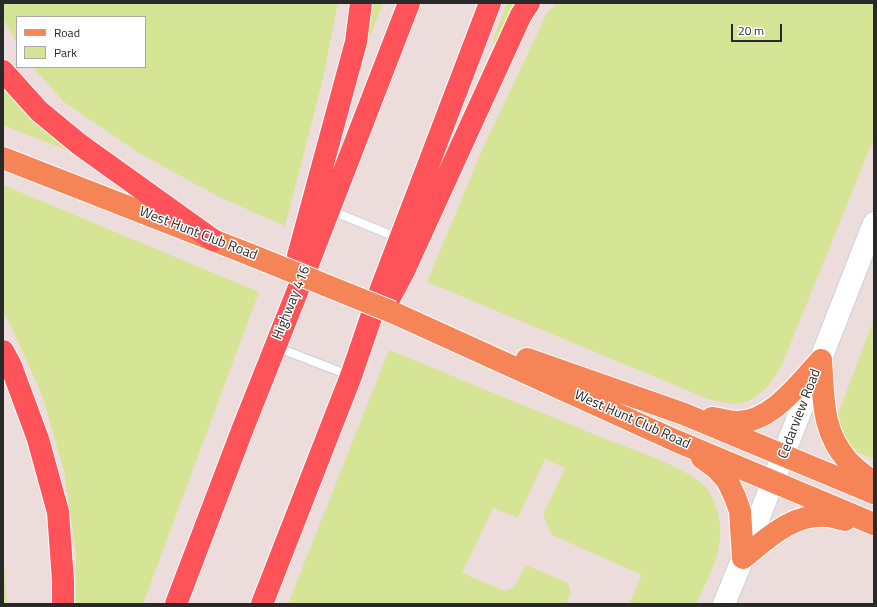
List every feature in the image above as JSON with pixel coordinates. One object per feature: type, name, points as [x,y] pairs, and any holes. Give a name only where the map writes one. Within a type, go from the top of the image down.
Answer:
[{"type":"highway","points":[[278,339],[296,263],[356,42],[361,3]]},
{"type":"highway","name":"Highway 416","points":[[176,604],[409,3]]},
{"type":"highway","points":[[262,604],[354,366],[379,294],[490,3]]},
{"type":"highway","points":[[354,366],[404,271],[521,15],[529,3]]},
{"type":"highway","points":[[3,71],[39,111],[79,144],[214,240]]},
{"type":"highway","points":[[3,350],[11,366],[38,439],[58,512],[63,581],[63,604]]},
{"type":"main road","name":"West Hunt Club Road","points":[[3,158],[214,240],[392,312],[674,440],[874,525]]},
{"type":"main road","name":"Cedarview Road","points":[[724,604],[874,224]]},
{"type":"main road","name":"West Hunt Club Road","points":[[392,312],[684,414],[874,493]]},
{"type":"main road","points":[[684,414],[738,422],[764,415],[780,403],[821,360]]},
{"type":"main road","points":[[821,360],[826,421],[832,438],[849,462],[874,483]]},
{"type":"main road","points":[[674,440],[717,469],[727,480],[740,511],[743,558]]},
{"type":"main road","points":[[743,558],[777,531],[793,522],[808,517],[827,516],[874,525]]},
{"type":"lane","points":[[329,210],[400,239]]},
{"type":"lane","points":[[278,339],[354,366]]},
{"type":"green space","points":[[3,3],[338,3],[322,83],[285,226],[217,196],[139,153],[64,102],[34,68],[146,68],[146,16],[16,16],[16,42],[3,18]]},
{"type":"green space","points":[[373,3],[383,3],[369,39],[367,37]]},
{"type":"green space","points":[[507,3],[515,3],[496,44],[492,43]]},
{"type":"green space","points":[[557,3],[874,3],[874,138],[781,367],[763,391],[751,400],[736,404],[708,399],[427,282],[483,148],[547,13]]},
{"type":"green space","points":[[3,86],[27,112],[72,148],[69,151],[3,125]]},
{"type":"green space","points":[[3,185],[259,292],[143,604],[76,604],[76,554],[64,471],[42,395],[9,322],[3,313]]},
{"type":"green space","points":[[874,319],[874,459],[828,440]]},
{"type":"green space","points":[[389,350],[662,461],[687,473],[703,484],[710,493],[716,508],[720,523],[720,536],[715,563],[696,604],[629,604],[642,575],[552,535],[543,515],[565,468],[545,459],[518,518],[493,508],[462,573],[505,591],[514,587],[526,565],[568,583],[571,593],[566,604],[288,604]]},
{"type":"green space","points":[[3,548],[7,604],[3,604]]}]
